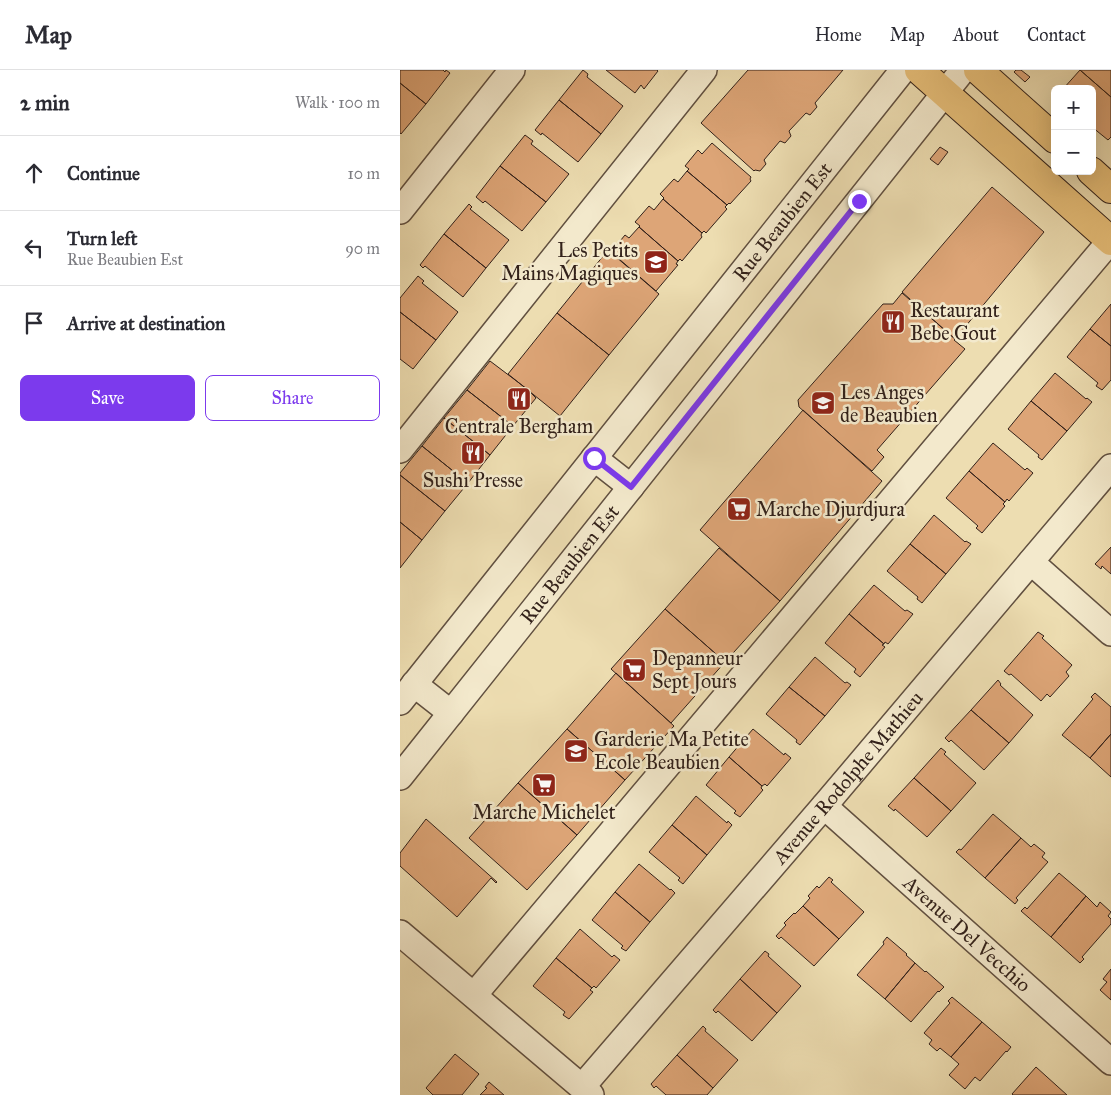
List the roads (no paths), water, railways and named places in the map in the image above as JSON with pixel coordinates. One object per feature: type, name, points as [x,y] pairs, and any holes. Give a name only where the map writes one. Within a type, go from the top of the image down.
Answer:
[{"type":"main road","points":[[919,70],[1111,241]]},
{"type":"main road","points":[[978,70],[1051,135]]},
{"type":"main road","points":[[1095,175],[1111,189]]},
{"type":"street","points":[[400,211],[512,70]]},
{"type":"street","points":[[400,450],[704,70]]},
{"type":"street","name":"Rue Beaubien Est","points":[[407,693],[903,70]]},
{"type":"street","name":"Rue Beaubien Est","points":[[400,777],[963,70]]},
{"type":"street","points":[[474,995],[1111,241]]},
{"type":"street","points":[[594,458],[631,487]]},
{"type":"street","name":"Avenue Rodolphe Mathieu","points":[[587,1091],[824,806],[1111,467]]},
{"type":"street","points":[[1031,562],[1111,633]]},
{"type":"street","points":[[407,693],[451,713]]},
{"type":"street","name":"Avenue Del Vecchio","points":[[824,806],[1111,1062]]},
{"type":"street","points":[[400,932],[587,1091]]},
{"type":"place","name":"Les Petits Mains Magiques","points":[[656,262]]},
{"type":"place","name":"Restaurant Bebe Gout","points":[[893,322]]},
{"type":"place","name":"Centrale Bergham","points":[[519,399]]},
{"type":"place","name":"Les Anges de Beaubien","points":[[823,403]]},
{"type":"place","name":"Sushi Presse","points":[[473,453]]},
{"type":"place","name":"Marche Djurdjura","points":[[739,509]]},
{"type":"place","name":"Depanneur Sept Jours","points":[[634,670]]},
{"type":"place","name":"Garderie Ma Petite Ecole Beaubien","points":[[576,751]]},
{"type":"place","name":"Marche Michelet","points":[[544,785]]}]
